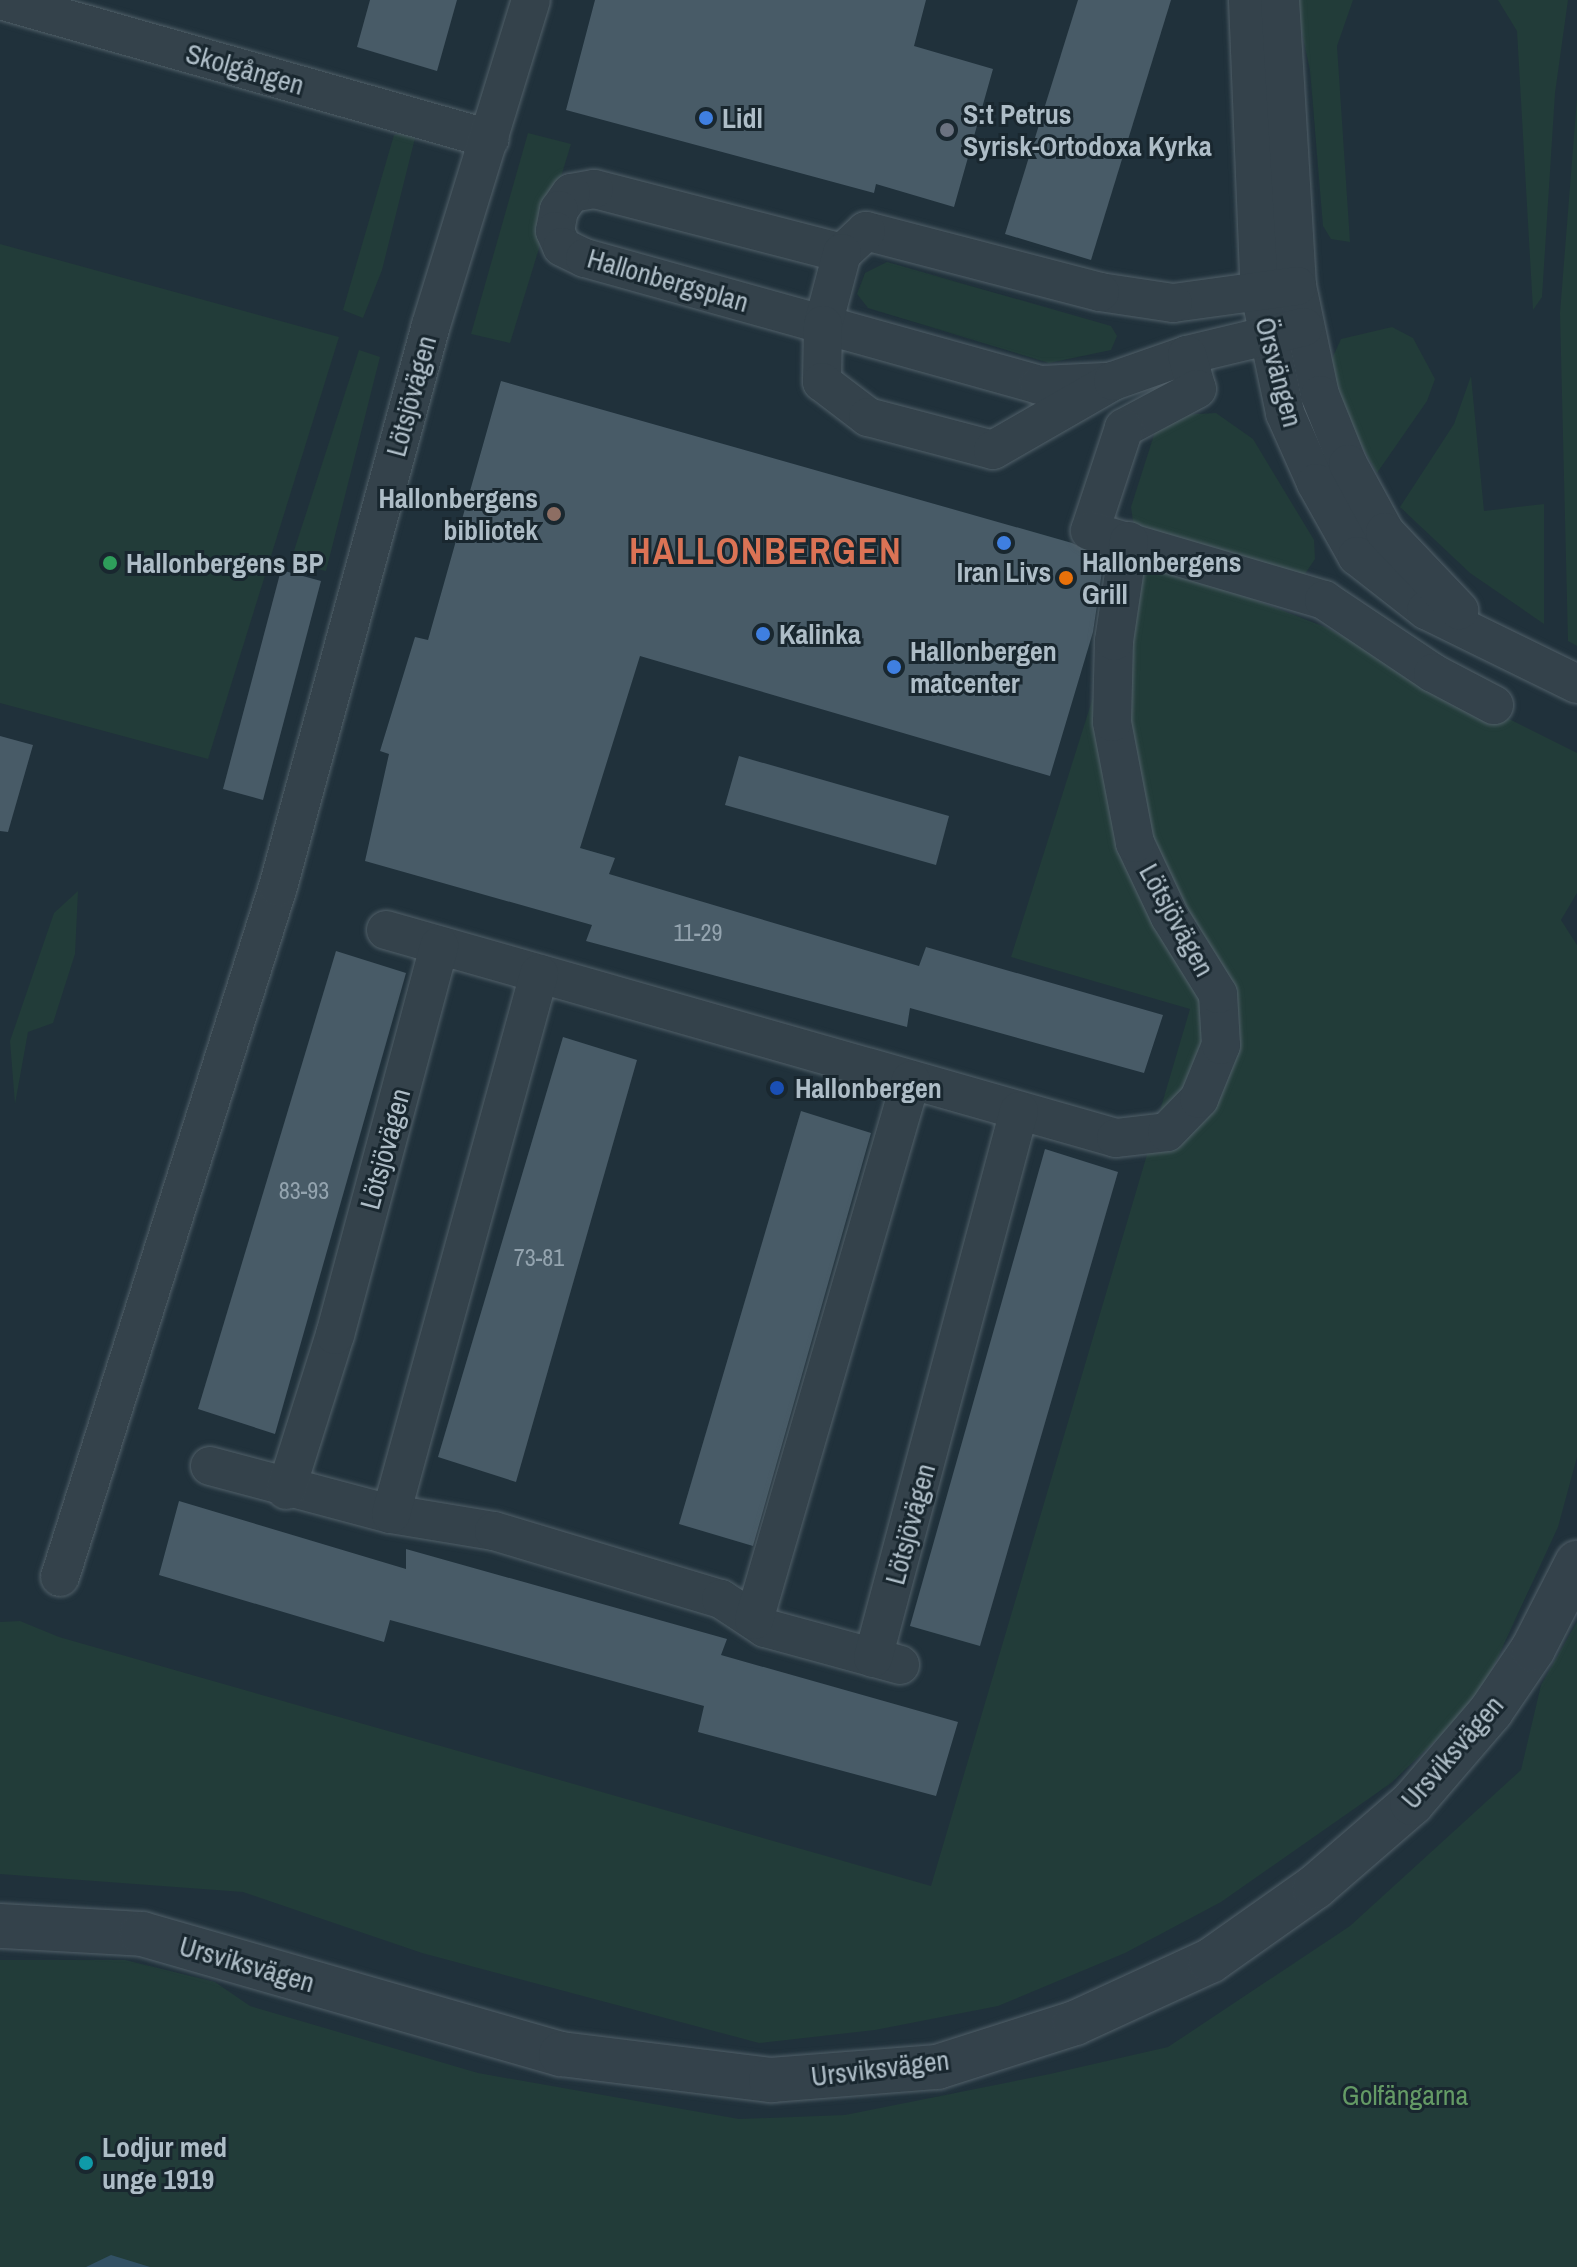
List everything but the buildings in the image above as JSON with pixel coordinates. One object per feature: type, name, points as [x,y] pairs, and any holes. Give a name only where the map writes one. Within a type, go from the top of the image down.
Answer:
[{"type":"street","name":"Skolgången","points":[[0,0],[490,139]]},
{"type":"street","name":"Lötsjövägen","points":[[60,1577],[278,887],[431,325],[531,0]]},
{"type":"street","name":"Örsvängen","points":[[1248,0],[1260,293],[1266,334],[1285,413],[1316,483],[1357,556],[1426,610],[1577,684]]},
{"type":"street","name":"Örsvängen","points":[[1280,0],[1297,286],[1320,395],[1348,464],[1385,532],[1436,588],[1503,650]]},
{"type":"street","name":"Hallonbergsplan","points":[[1113,381],[1039,385],[823,325],[585,258],[562,247],[555,231],[559,210],[571,193],[594,189],[842,253],[823,325],[822,382],[868,417],[993,450],[1113,381],[1187,355],[1304,327]]},
{"type":"street","points":[[842,253],[866,231],[1100,292],[1173,303],[1297,286]]},
{"type":"street","points":[[1187,355],[1197,389],[1124,428],[1090,531],[1324,600],[1433,673],[1494,705]]},
{"type":"street","name":"Lötsjövägen","points":[[386,930],[1116,1138],[1167,1132],[1199,1099],[1221,1045],[1218,994],[1170,917],[1135,843],[1112,722],[1114,641],[1129,541]]},
{"type":"street","name":"Lötsjövägen","points":[[286,1490],[335,1335],[439,946]]},
{"type":"street","points":[[391,1514],[539,974]]},
{"type":"street","points":[[754,1620],[911,1080]]},
{"type":"street","name":"Lötsjövägen","points":[[210,1466],[286,1490],[391,1514],[494,1531],[721,1599],[754,1620],[887,1662],[1019,1111]]},
{"type":"street","name":"Ursviksvägen","points":[[0,1926],[142,1934],[561,2054],[771,2080],[937,2067],[1075,2023],[1210,1961],[1315,1887],[1412,1803],[1491,1711],[1533,1649],[1577,1563]]},
{"type":"green space","points":[[1295,0],[1353,0],[1337,46],[1350,242],[1331,239],[1323,226],[1310,70]]},
{"type":"green space","points":[[1498,0],[1568,0],[1555,93],[1542,297],[1533,310],[1517,31]]},
{"type":"green space","points":[[1577,98],[1577,646],[1568,641],[1560,313]]},
{"type":"green space","points":[[417,130],[382,270],[363,318],[343,310],[394,135]]},
{"type":"green space","points":[[528,133],[571,144],[510,343],[471,334]]},
{"type":"green space","name":"Hallonbergens BP","points":[[0,244],[339,337],[208,759],[0,703]]},
{"type":"green space","points":[[887,262],[1111,326],[1117,336],[1111,350],[1049,363],[868,308],[857,294],[865,273]]},
{"type":"green space","points":[[1392,327],[1413,338],[1435,379],[1427,401],[1377,473],[1351,427],[1330,363],[1341,339]]},
{"type":"green space","points":[[359,350],[380,357],[326,571],[290,563]]},
{"type":"green space","points":[[1471,376],[1484,511],[1544,504],[1544,624],[1470,573],[1400,507],[1454,424]]},
{"type":"green space","points":[[1216,413],[1253,439],[1314,540],[1315,559],[1303,577],[1135,535],[1131,507],[1160,416]]},
{"type":"green space","points":[[1138,555],[1325,627],[1577,753],[1577,893],[1561,920],[1577,945],[1577,1457],[1558,1527],[1478,1700],[1391,1783],[1221,1902],[1125,1953],[998,2006],[875,2030],[759,2043],[422,1953],[243,1892],[0,1874],[0,1622],[20,1621],[59,1637],[931,1886],[1190,1009],[1011,957]]},
{"type":"green space","points":[[78,891],[75,954],[53,1023],[28,1032],[15,1104],[10,1041],[54,913]]},
{"type":"green space","name":"Golfängarna","points":[[1577,1622],[1577,2267],[0,2267],[0,1960],[125,1960],[215,1982],[250,2006],[478,2073],[739,2119],[845,2115],[1050,2074],[1168,2047],[1350,1926],[1521,1770],[1541,1685]]},
{"type":"water","points":[[111,2255],[150,2267],[86,2267]]},
{"type":"place","name":"Lidl","points":[[706,118]]},
{"type":"place","name":"S:t Petrus Syrisk-Ortodoxa Kyrka","points":[[947,130]]},
{"type":"place","name":"Hallonbergens bibliotek","points":[[554,514]]},
{"type":"place","name":"Iran Livs","points":[[1004,543]]},
{"type":"place","name":"Hallonbergens BP","points":[[110,563]]},
{"type":"place","name":"Hallonbergens Grill","points":[[1066,578]]},
{"type":"place","name":"Kalinka","points":[[763,634]]},
{"type":"place","name":"Hallonbergen matcenter","points":[[894,667]]},
{"type":"place","name":"Hallonbergen","points":[[777,1088]]},
{"type":"place","name":"Lodjur med unge 1919","points":[[86,2163]]},
{"type":"district","name":"HALLONBERGEN","points":[[766,552]]}]
